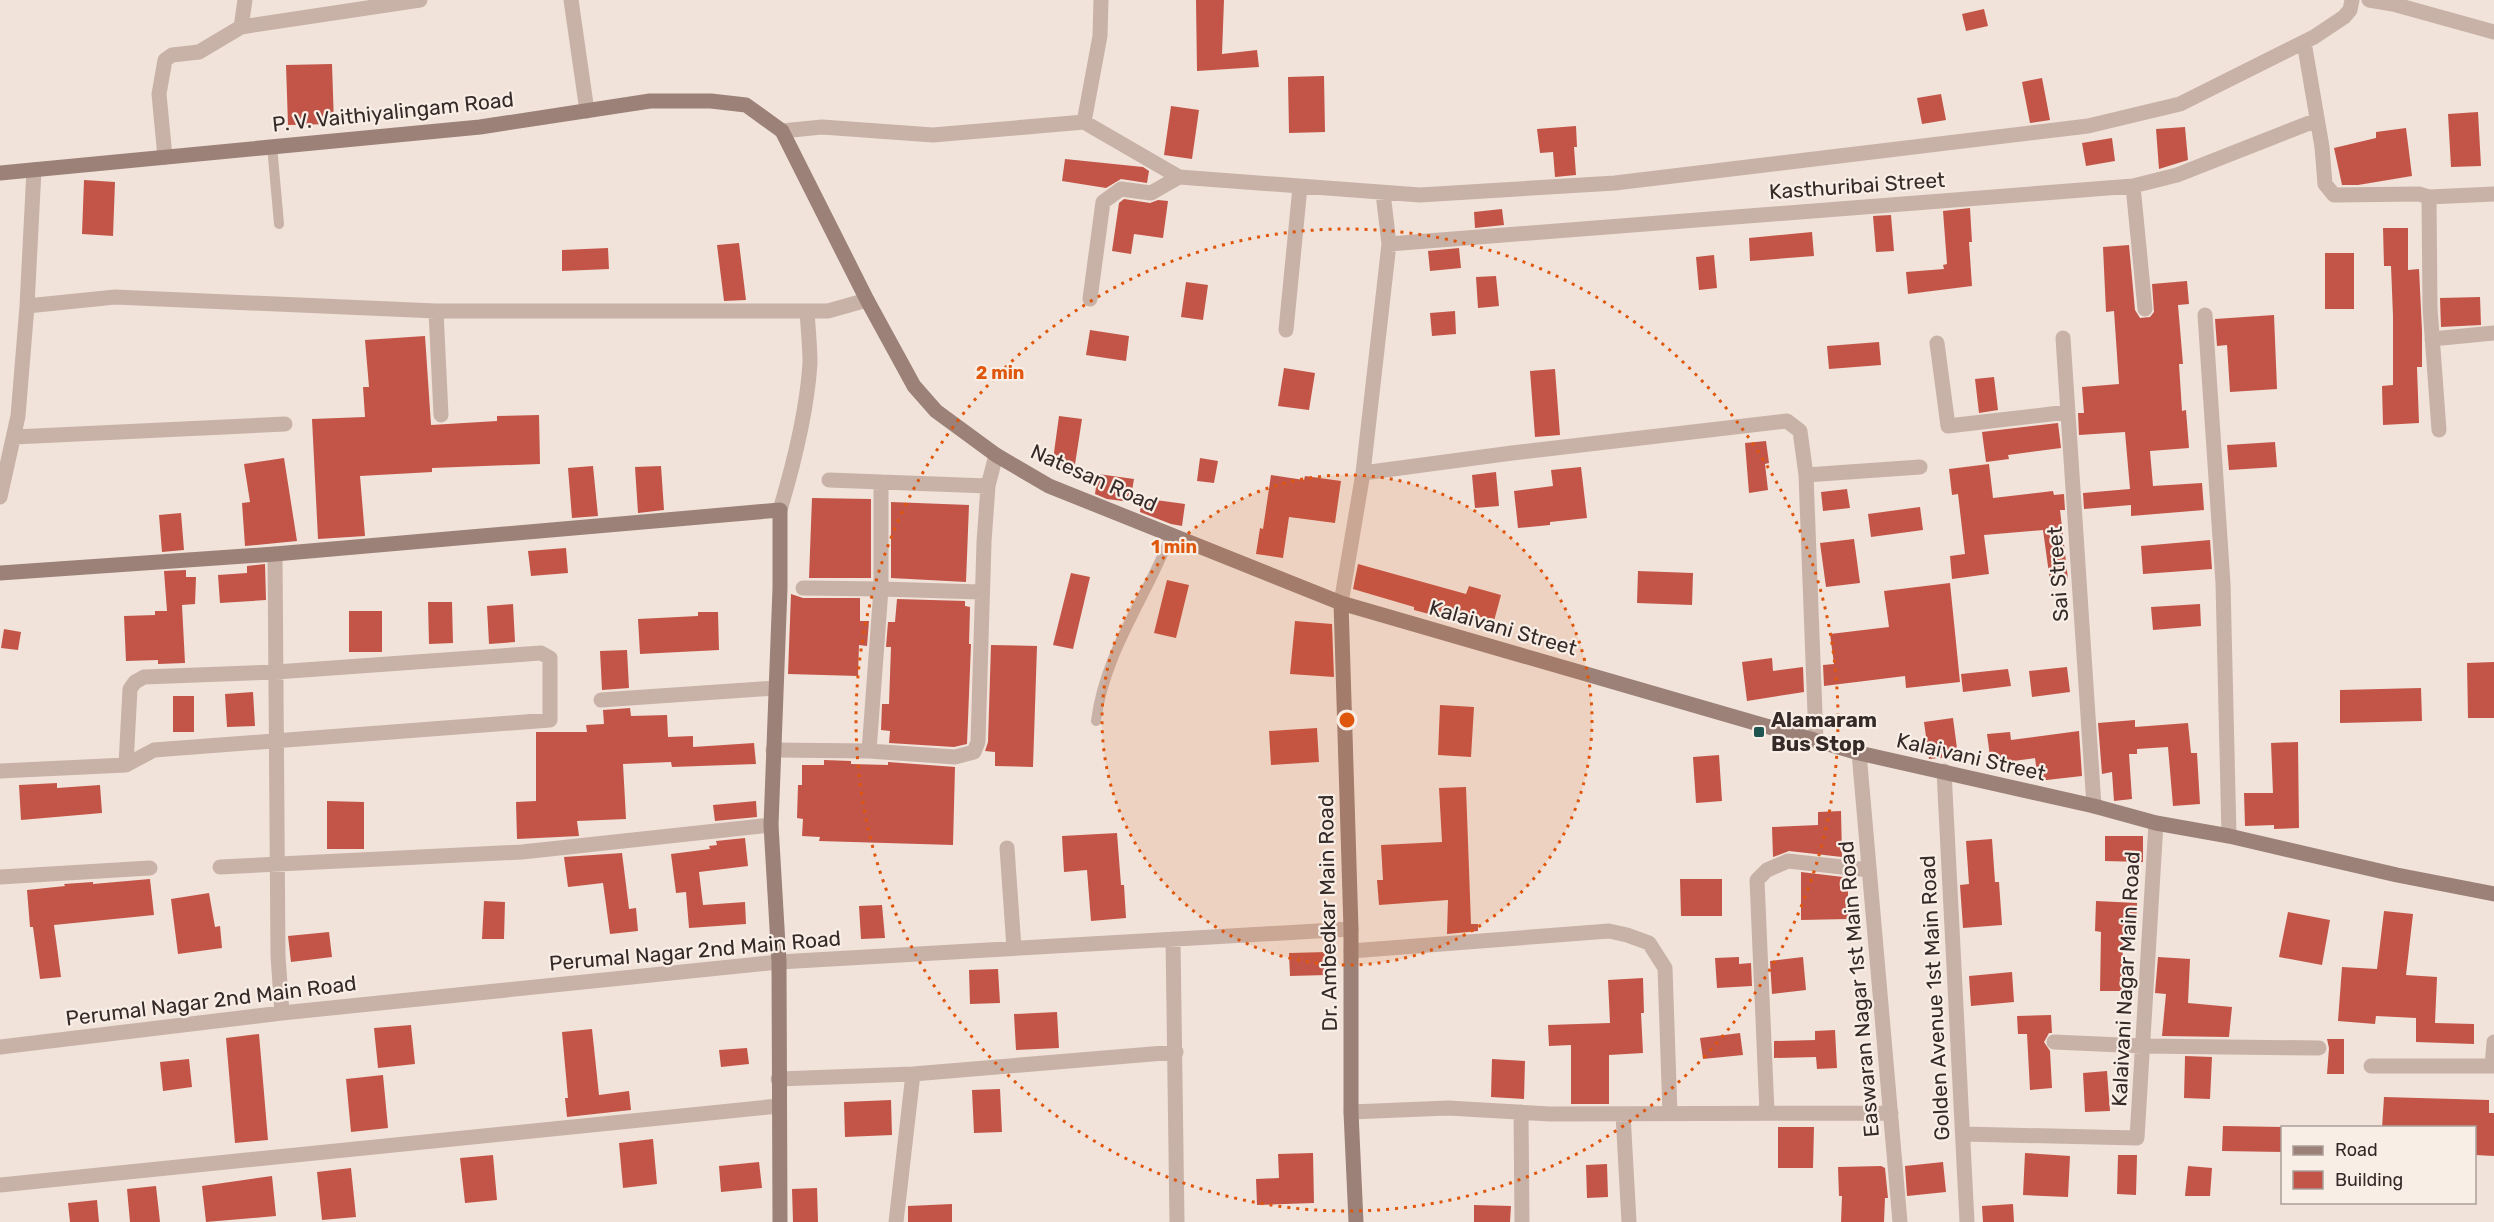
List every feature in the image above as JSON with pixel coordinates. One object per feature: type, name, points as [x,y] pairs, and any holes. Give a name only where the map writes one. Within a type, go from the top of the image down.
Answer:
[{"type":"street","points":[[241,27],[245,0]]},
{"type":"street","points":[[165,157],[159,94],[165,60],[172,56],[199,52],[241,27],[420,0]]},
{"type":"street","points":[[571,0],[587,111]]},
{"type":"street","points":[[1084,122],[1101,36],[1101,0]]},
{"type":"street","points":[[782,131],[822,127],[933,135],[1084,122],[1179,177],[1420,195],[1615,183],[2088,126],[2180,104],[2304,42],[2344,17],[2352,0]]},
{"type":"street","points":[[2369,0],[2393,4],[2494,32]]},
{"type":"street","points":[[2304,42],[2325,184],[2334,195],[2419,194],[2429,197],[2494,194]]},
{"type":"street","name":"P. V. Vaithiyalingam Road","points":[[0,173],[480,127],[650,101],[711,101],[746,105],[782,131]]},
{"type":"street","name":"Kasthuribai Street","points":[[1389,244],[2133,186],[2177,175],[2317,120]]},
{"type":"street","name":"Natesan Road","points":[[782,131],[867,300],[914,386],[936,411],[996,455],[1049,486],[1341,603]]},
{"type":"street","points":[[0,497],[18,416],[27,306],[34,170]]},
{"type":"street","points":[[1090,299],[1103,202],[1121,189],[1151,193],[1179,177]]},
{"type":"street","points":[[2133,186],[2145,309]]},
{"type":"street","points":[[1286,330],[1300,187]]},
{"type":"street","points":[[1341,603],[1363,473],[1389,244],[1383,192]]},
{"type":"street","points":[[2429,197],[2432,339],[2439,430]]},
{"type":"street","points":[[27,306],[115,297],[436,311],[828,311],[867,300]]},
{"type":"street","points":[[436,311],[441,415]]},
{"type":"street","points":[[780,1222],[779,962],[771,825],[780,588],[780,510],[790,477],[805,399],[810,362],[807,311]]},
{"type":"street","points":[[2205,315],[2223,583],[2229,836]]},
{"type":"street","points":[[2432,339],[2494,333]]},
{"type":"street","name":"Sai Street","points":[[2063,338],[2094,806]]},
{"type":"street","points":[[1937,343],[1948,426],[2068,412]]},
{"type":"street","points":[[1363,473],[1787,420],[1800,431],[1806,475],[1816,740]]},
{"type":"street","points":[[14,437],[285,424]]},
{"type":"street","points":[[773,750],[869,751],[955,758],[974,752],[978,742],[981,592],[988,486],[996,455]]},
{"type":"street","points":[[1806,475],[1920,467]]},
{"type":"street","points":[[829,480],[988,486]]},
{"type":"street","points":[[869,751],[881,589],[881,482]]},
{"type":"street","points":[[0,573],[275,554],[780,510]]},
{"type":"street","points":[[275,554],[278,956],[282,1013]]},
{"type":"street","points":[[802,588],[981,592]]},
{"type":"street","name":"Kalaivani Street","points":[[1341,603],[1859,753],[2094,806],[2156,823],[2229,836],[2397,875],[2494,894]]},
{"type":"street","name":"Dr. Ambedkar Main Road","points":[[1341,603],[1351,929],[1351,1112],[1356,1222]]},
{"type":"street","points":[[0,771],[126,765],[154,750],[550,720],[550,658],[541,653],[276,672],[144,677],[130,688],[126,765]]},
{"type":"street","points":[[601,700],[775,688]]},
{"type":"street","name":"Easwaran Nagar 1st Main Road","points":[[1859,753],[1900,1222]]},
{"type":"street","name":"Golden Avenue 1st Main Road","points":[[1944,771],[1967,1222]]},
{"type":"street","name":"Kalaivani Nagar Main Road","points":[[1963,1134],[2137,1138],[2156,823]]},
{"type":"street","points":[[219,867],[522,852],[771,825]]},
{"type":"street","points":[[1007,848],[1014,948]]},
{"type":"street","points":[[1767,1112],[1757,880],[1767,870],[1788,861],[1869,870]]},
{"type":"street","points":[[0,877],[150,868]]},
{"type":"street","name":"Perumal Nagar 2nd Main Road","points":[[0,1047],[282,1013],[779,962],[1351,929]]},
{"type":"street","points":[[1351,951],[1609,932],[1649,943],[1665,968],[1670,1114]]},
{"type":"street","points":[[1173,939],[1177,1222]]},
{"type":"street","points":[[2054,1042],[2143,1046],[2319,1048]]},
{"type":"street","points":[[2371,1066],[2493,1066],[2494,1042]]},
{"type":"street","points":[[778,1079],[913,1074],[1176,1052]]},
{"type":"street","points":[[896,1222],[913,1074]]},
{"type":"street","points":[[0,1185],[778,1106]]},
{"type":"street","points":[[1351,1112],[1448,1108],[1623,1114],[1891,1113]]},
{"type":"street","points":[[1521,1112],[1522,1222]]},
{"type":"street","points":[[1623,1114],[1629,1222]]},
{"type":"lane","points":[[272,146],[279,224]]},
{"type":"lane","points":[[1096,721],[1105,678],[1129,623],[1160,565],[1171,535]]},
{"type":"building","points":[[1196,0],[1224,0],[1222,54],[1257,50],[1259,67],[1197,71]]},
{"type":"building","points":[[1984,9],[1988,26],[1966,31],[1962,14]]},
{"type":"building","points":[[332,64],[334,124],[288,125],[286,65]]},
{"type":"building","points":[[1324,76],[1325,132],[1289,133],[1288,77]]},
{"type":"building","points":[[2042,78],[2050,120],[2030,123],[2022,82]]},
{"type":"building","points":[[1941,94],[1946,120],[1922,124],[1917,98]]},
{"type":"building","points":[[1171,106],[1199,110],[1192,159],[1164,155]]},
{"type":"building","points":[[2478,112],[2481,166],[2451,167],[2448,114]]},
{"type":"building","points":[[1576,126],[1577,147],[1574,147],[1576,175],[1555,177],[1553,152],[1540,153],[1537,129]]},
{"type":"building","points":[[2185,127],[2188,160],[2159,169],[2156,129]]},
{"type":"building","points":[[2406,128],[2412,176],[2358,185],[2342,185],[2334,148],[2376,138],[2376,132]]},
{"type":"building","points":[[2112,138],[2115,161],[2086,166],[2082,143]]},
{"type":"building","points":[[1065,159],[1143,167],[1149,171],[1147,183],[1121,179],[1106,188],[1062,181]]},
{"type":"building","points":[[84,180],[115,182],[113,236],[82,234]]},
{"type":"building","points":[[1124,199],[1150,203],[1158,200],[1168,201],[1163,238],[1134,234],[1131,254],[1112,251],[1119,203]]},
{"type":"building","points":[[1970,208],[1972,242],[1969,242],[1972,286],[1908,294],[1906,272],[1944,269],[1943,265],[1947,264],[1943,211]]},
{"type":"building","points":[[1502,209],[1504,225],[1475,228],[1474,212]]},
{"type":"building","points":[[1891,215],[1894,251],[1876,252],[1873,216]]},
{"type":"building","points":[[2383,228],[2408,228],[2408,270],[2419,269],[2422,367],[2417,367],[2419,423],[2383,425],[2382,386],[2393,385],[2393,316],[2391,266],[2384,266]]},
{"type":"building","points":[[1812,232],[1814,256],[1750,261],[1749,238]]},
{"type":"building","points":[[739,243],[746,300],[724,301],[717,245]]},
{"type":"building","points":[[2129,245],[2135,310],[2140,318],[2150,317],[2154,312],[2152,284],[2187,281],[2189,304],[2178,305],[2183,364],[2179,364],[2182,411],[2186,410],[2189,448],[2150,451],[2153,486],[2202,483],[2204,510],[2131,516],[2131,505],[2084,509],[2083,493],[2130,489],[2125,432],[2079,435],[2078,413],[2084,413],[2082,387],[2119,384],[2114,311],[2106,312],[2103,247]]},
{"type":"building","points":[[608,248],[609,269],[562,271],[562,250]]},
{"type":"building","points":[[1459,248],[1461,268],[1430,271],[1428,251]]},
{"type":"building","points":[[2325,253],[2354,253],[2354,309],[2325,309]]},
{"type":"building","points":[[1714,255],[1717,288],[1699,290],[1696,257]]},
{"type":"building","points":[[1496,276],[1499,306],[1478,308],[1476,277]]},
{"type":"building","points":[[1186,282],[1208,285],[1203,320],[1181,317]]},
{"type":"building","points":[[2480,297],[2481,325],[2441,327],[2440,298]]},
{"type":"building","points":[[1455,311],[1456,334],[1432,336],[1430,313]]},
{"type":"building","points":[[2274,315],[2277,389],[2230,392],[2227,345],[2217,346],[2215,319]]},
{"type":"building","points":[[1090,330],[1129,336],[1126,361],[1086,355]]},
{"type":"building","points":[[425,336],[431,425],[497,421],[497,416],[539,415],[540,464],[432,468],[432,472],[360,476],[365,536],[318,539],[312,419],[365,417],[363,387],[369,387],[365,340]]},
{"type":"building","points":[[1879,342],[1881,365],[1829,369],[1827,346]]},
{"type":"building","points":[[1284,368],[1315,373],[1309,410],[1278,406]]},
{"type":"building","points":[[1555,369],[1560,435],[1535,437],[1530,371]]},
{"type":"building","points":[[1994,377],[1998,410],[1979,413],[1975,379]]},
{"type":"building","points":[[1059,416],[1082,419],[1074,471],[1052,467]]},
{"type":"building","points":[[2058,423],[2061,448],[2008,455],[2009,459],[1986,462],[1982,432]]},
{"type":"building","points":[[1766,441],[1769,463],[1765,464],[1768,490],[1749,493],[1745,443]]},
{"type":"building","points":[[2275,442],[2277,467],[2229,470],[2227,445]]},
{"type":"building","points":[[284,458],[297,541],[245,546],[242,503],[250,502],[244,464]]},
{"type":"building","points":[[1200,458],[1218,461],[1214,483],[1197,481]]},
{"type":"building","points":[[1989,464],[1993,498],[2053,491],[2054,495],[2064,494],[2065,510],[2060,510],[2068,579],[2050,581],[2043,530],[1984,535],[1989,574],[1952,579],[1950,556],[1965,554],[1958,494],[1952,495],[1949,469]]},
{"type":"building","points":[[593,466],[598,516],[572,518],[568,468]]},
{"type":"building","points":[[661,466],[664,510],[638,513],[635,467]]},
{"type":"building","points":[[1581,467],[1587,518],[1518,528],[1514,491],[1553,486],[1551,470]]},
{"type":"building","points":[[1496,472],[1499,506],[1475,508],[1472,475]]},
{"type":"building","points":[[1098,474],[1134,479],[1130,502],[1107,499],[1095,494]]},
{"type":"building","points":[[1271,475],[1304,480],[1305,476],[1341,481],[1335,523],[1289,517],[1283,558],[1256,554],[1260,528],[1263,529]]},
{"type":"building","points":[[1847,489],[1850,508],[1823,511],[1821,492]]},
{"type":"building","points":[[812,498],[871,499],[871,578],[809,578]]},
{"type":"building","points":[[1141,498],[1185,504],[1182,526],[1140,512]]},
{"type":"building","points":[[891,502],[969,505],[966,582],[891,578]]},
{"type":"building","points":[[1920,507],[1923,530],[1871,537],[1868,514]]},
{"type":"building","points":[[181,513],[184,550],[162,552],[159,515]]},
{"type":"building","points":[[1854,539],[1860,583],[1826,587],[1820,543]]},
{"type":"building","points":[[2210,540],[2212,569],[2143,574],[2141,546]]},
{"type":"building","points":[[566,548],[568,573],[531,576],[528,551]]},
{"type":"building","points":[[265,564],[266,600],[220,603],[218,575],[247,573],[247,566]]},
{"type":"building","points":[[1358,564],[1466,594],[1469,586],[1501,595],[1494,621],[1444,606],[1440,617],[1353,589]]},
{"type":"building","points":[[186,570],[186,577],[196,577],[195,604],[182,605],[185,663],[158,664],[158,660],[126,661],[124,616],[155,615],[155,611],[167,611],[164,571]]},
{"type":"building","points":[[1638,571],[1693,573],[1692,605],[1637,603]]},
{"type":"building","points":[[1071,573],[1090,577],[1073,649],[1053,645]]},
{"type":"building","points":[[1167,580],[1189,585],[1176,638],[1154,633]]},
{"type":"building","points":[[1950,583],[1960,682],[1906,688],[1905,676],[1824,686],[1823,665],[1834,664],[1830,634],[1889,627],[1884,591]]},
{"type":"building","points":[[791,594],[803,598],[860,598],[860,621],[869,621],[867,646],[859,645],[858,676],[788,674]]},
{"type":"building","points":[[897,599],[965,601],[965,606],[970,607],[969,644],[971,644],[967,744],[954,747],[889,743],[890,731],[881,730],[882,704],[889,704],[891,647],[886,647],[888,622],[895,622]]},
{"type":"building","points":[[428,602],[452,602],[453,643],[429,644]]},
{"type":"building","points":[[513,604],[515,642],[489,644],[487,606]]},
{"type":"building","points":[[2200,604],[2201,626],[2153,630],[2151,607]]},
{"type":"building","points":[[349,611],[382,611],[382,652],[349,652]]},
{"type":"building","points":[[698,612],[718,612],[719,650],[640,654],[638,619],[698,616]]},
{"type":"building","points":[[1295,621],[1332,624],[1334,677],[1290,674]]},
{"type":"building","points":[[4,629],[21,632],[18,650],[1,648]]},
{"type":"building","points":[[991,645],[1037,646],[1033,767],[995,766],[995,752],[985,751],[988,742]]},
{"type":"building","points":[[627,650],[629,688],[602,690],[600,651]]},
{"type":"building","points":[[1772,658],[1773,671],[1803,667],[1804,692],[1747,701],[1742,662]]},
{"type":"building","points":[[2494,662],[2494,718],[2468,718],[2467,663]]},
{"type":"building","points":[[2067,667],[2070,692],[2032,697],[2029,671]]},
{"type":"building","points":[[2008,669],[2011,686],[1963,692],[1961,674]]},
{"type":"building","points":[[2421,688],[2422,721],[2340,723],[2340,690]]},
{"type":"building","points":[[253,692],[255,726],[227,727],[225,694]]},
{"type":"building","points":[[173,696],[194,696],[194,732],[173,732]]},
{"type":"building","points":[[1440,705],[1474,707],[1471,757],[1438,755]]},
{"type":"building","points":[[630,708],[631,716],[667,715],[668,737],[693,736],[693,747],[754,743],[756,764],[672,767],[671,762],[623,764],[626,819],[577,821],[579,836],[517,839],[516,802],[536,801],[536,732],[587,732],[586,725],[604,724],[603,710]]},
{"type":"building","points":[[1953,718],[1958,756],[1929,759],[1924,722]]},
{"type":"building","points":[[2135,720],[2135,727],[2188,723],[2191,753],[2197,753],[2200,804],[2173,806],[2168,747],[2137,749],[2137,754],[2129,754],[2132,799],[2114,801],[2112,772],[2102,774],[2098,723]]},
{"type":"building","points":[[1317,728],[1319,762],[1271,765],[1269,731]]},
{"type":"building","points":[[2079,731],[2082,776],[2038,781],[2035,758],[1991,764],[1987,734],[2010,732],[2011,740]]},
{"type":"building","points":[[2298,742],[2299,828],[2274,829],[2274,825],[2245,826],[2244,793],[2273,793],[2271,743]]},
{"type":"building","points":[[1719,755],[1722,801],[1696,803],[1693,757]]},
{"type":"building","points":[[824,760],[851,761],[851,764],[888,765],[888,762],[955,767],[953,845],[819,841],[820,837],[802,836],[803,819],[797,818],[798,785],[802,785],[802,765],[824,765]]},
{"type":"building","points":[[57,783],[57,788],[100,785],[102,813],[21,820],[19,785]]},
{"type":"building","points":[[1466,787],[1471,924],[1478,924],[1478,931],[1447,934],[1448,900],[1379,905],[1377,880],[1383,880],[1381,845],[1442,842],[1439,788]]},
{"type":"building","points":[[327,801],[364,802],[364,849],[327,849]]},
{"type":"building","points":[[756,801],[757,817],[715,821],[713,805]]},
{"type":"building","points":[[1841,811],[1842,857],[1789,851],[1773,857],[1772,827],[1818,825],[1818,812]]},
{"type":"building","points":[[1117,833],[1126,918],[1091,921],[1087,870],[1064,872],[1062,836]]},
{"type":"building","points":[[2105,836],[2143,836],[2143,862],[2105,861]]},
{"type":"building","points":[[745,838],[748,866],[699,872],[703,905],[745,902],[746,924],[689,928],[686,892],[676,893],[671,854],[710,849],[709,846],[717,845],[716,841]]},
{"type":"building","points":[[1992,839],[1995,882],[1999,882],[2002,925],[1963,928],[1960,885],[1969,884],[1966,841]]},
{"type":"building","points":[[622,853],[629,909],[636,908],[638,931],[610,934],[603,883],[568,887],[564,857]]},
{"type":"building","points":[[1801,872],[1843,877],[1843,886],[1848,886],[1848,919],[1801,920]]},
{"type":"building","points":[[150,879],[154,915],[54,925],[61,977],[40,979],[33,927],[30,927],[27,890],[65,886],[64,884]]},
{"type":"building","points":[[1680,879],[1722,879],[1722,916],[1681,916]]},
{"type":"building","points":[[209,893],[215,927],[220,926],[222,948],[178,954],[171,899]]},
{"type":"building","points":[[484,901],[505,902],[504,939],[482,939]]},
{"type":"building","points":[[2096,901],[2137,903],[2136,933],[2123,933],[2122,991],[2100,991],[2101,932],[2095,931]]},
{"type":"building","points":[[882,905],[885,938],[861,939],[859,906]]},
{"type":"building","points":[[2384,911],[2413,914],[2406,975],[2437,977],[2435,1023],[2474,1024],[2474,1044],[2416,1042],[2416,1018],[2376,1016],[2375,1024],[2338,1021],[2342,967],[2377,969]]},
{"type":"building","points":[[2288,912],[2330,920],[2322,965],[2279,957]]},
{"type":"building","points":[[329,932],[332,957],[291,962],[288,936]]},
{"type":"building","points":[[1327,952],[1327,975],[1290,976],[1289,953]]},
{"type":"building","points":[[1739,957],[1739,964],[1751,963],[1752,986],[1717,988],[1715,958]]},
{"type":"building","points":[[1803,957],[1806,990],[1772,994],[1770,961]]},
{"type":"building","points":[[2158,957],[2190,959],[2188,1003],[2232,1007],[2229,1037],[2162,1036],[2166,994],[2155,993]]},
{"type":"building","points":[[998,969],[1000,1003],[970,1004],[969,970]]},
{"type":"building","points":[[2012,972],[2014,1002],[1971,1006],[1969,976]]},
{"type":"building","points":[[1643,978],[1644,1013],[1641,1013],[1643,1053],[1609,1055],[1609,1104],[1571,1104],[1571,1045],[1549,1046],[1548,1025],[1610,1023],[1608,980]]},
{"type":"building","points":[[1057,1012],[1059,1048],[1016,1050],[1014,1014]]},
{"type":"building","points":[[2051,1015],[2052,1033],[2049,1033],[2044,1042],[2050,1051],[2052,1088],[2030,1090],[2027,1034],[2018,1034],[2017,1016]]},
{"type":"building","points":[[411,1025],[415,1064],[378,1068],[374,1028]]},
{"type":"building","points":[[592,1029],[599,1095],[629,1091],[631,1110],[567,1117],[565,1098],[568,1098],[562,1032]]},
{"type":"building","points":[[1835,1030],[1837,1068],[1817,1069],[1816,1057],[1774,1058],[1774,1041],[1815,1040],[1815,1031]]},
{"type":"building","points":[[1740,1033],[1743,1055],[1703,1059],[1700,1038]]},
{"type":"building","points":[[259,1034],[268,1140],[235,1143],[226,1038]]},
{"type":"building","points":[[2327,1039],[2344,1039],[2344,1074],[2327,1074],[2329,1048]]},
{"type":"building","points":[[747,1048],[749,1064],[721,1067],[719,1050]]},
{"type":"building","points":[[2185,1056],[2212,1057],[2210,1099],[2184,1098]]},
{"type":"building","points":[[189,1059],[192,1087],[163,1091],[160,1062]]},
{"type":"building","points":[[1492,1059],[1525,1061],[1524,1099],[1491,1097]]},
{"type":"building","points":[[2107,1071],[2110,1111],[2085,1112],[2083,1073]]},
{"type":"building","points":[[383,1075],[388,1128],[351,1132],[346,1079]]},
{"type":"building","points":[[1000,1089],[1002,1132],[974,1133],[972,1090]]},
{"type":"building","points":[[2384,1097],[2489,1100],[2489,1113],[2494,1113],[2494,1156],[2476,1155],[2476,1126],[2382,1126]]},
{"type":"building","points":[[891,1100],[892,1135],[845,1137],[844,1102]]},
{"type":"building","points":[[2223,1126],[2281,1127],[2281,1152],[2222,1151]]},
{"type":"building","points":[[1778,1127],[1814,1127],[1813,1168],[1778,1168]]},
{"type":"building","points":[[653,1139],[657,1184],[623,1188],[619,1143]]},
{"type":"building","points":[[1313,1153],[1314,1203],[1257,1205],[1256,1179],[1279,1178],[1278,1154]]},
{"type":"building","points":[[2025,1153],[2070,1156],[2068,1197],[2023,1195]]},
{"type":"building","points":[[493,1155],[497,1200],[465,1203],[460,1158]]},
{"type":"building","points":[[2118,1155],[2137,1155],[2136,1195],[2117,1194]]},
{"type":"building","points":[[759,1162],[762,1188],[721,1192],[719,1166]]},
{"type":"building","points":[[1943,1162],[1946,1192],[1907,1196],[1905,1166]]},
{"type":"building","points":[[1607,1164],[1608,1197],[1587,1198],[1586,1165]]},
{"type":"building","points":[[1881,1166],[1885,1168],[1888,1198],[1885,1198],[1884,1222],[1841,1222],[1842,1196],[1839,1196],[1838,1167]]},
{"type":"building","points":[[2188,1166],[2212,1168],[2210,1196],[2185,1196]]},
{"type":"building","points":[[351,1168],[356,1217],[322,1220],[317,1172]]},
{"type":"building","points":[[272,1176],[276,1216],[206,1222],[202,1186]]},
{"type":"building","points":[[156,1186],[160,1222],[130,1222],[127,1189]]},
{"type":"building","points":[[817,1188],[818,1222],[793,1222],[792,1189]]},
{"type":"building","points":[[97,1200],[99,1222],[70,1222],[68,1203]]},
{"type":"building","points":[[952,1204],[952,1222],[908,1222],[908,1206]]},
{"type":"building","points":[[2013,1204],[2014,1222],[1983,1222],[1982,1206]]},
{"type":"building","points":[[1474,1205],[1511,1206],[1510,1222],[1474,1222]]},
{"type":"place","name":"Alamaram Bus Stop","points":[[1759,732]]}]
